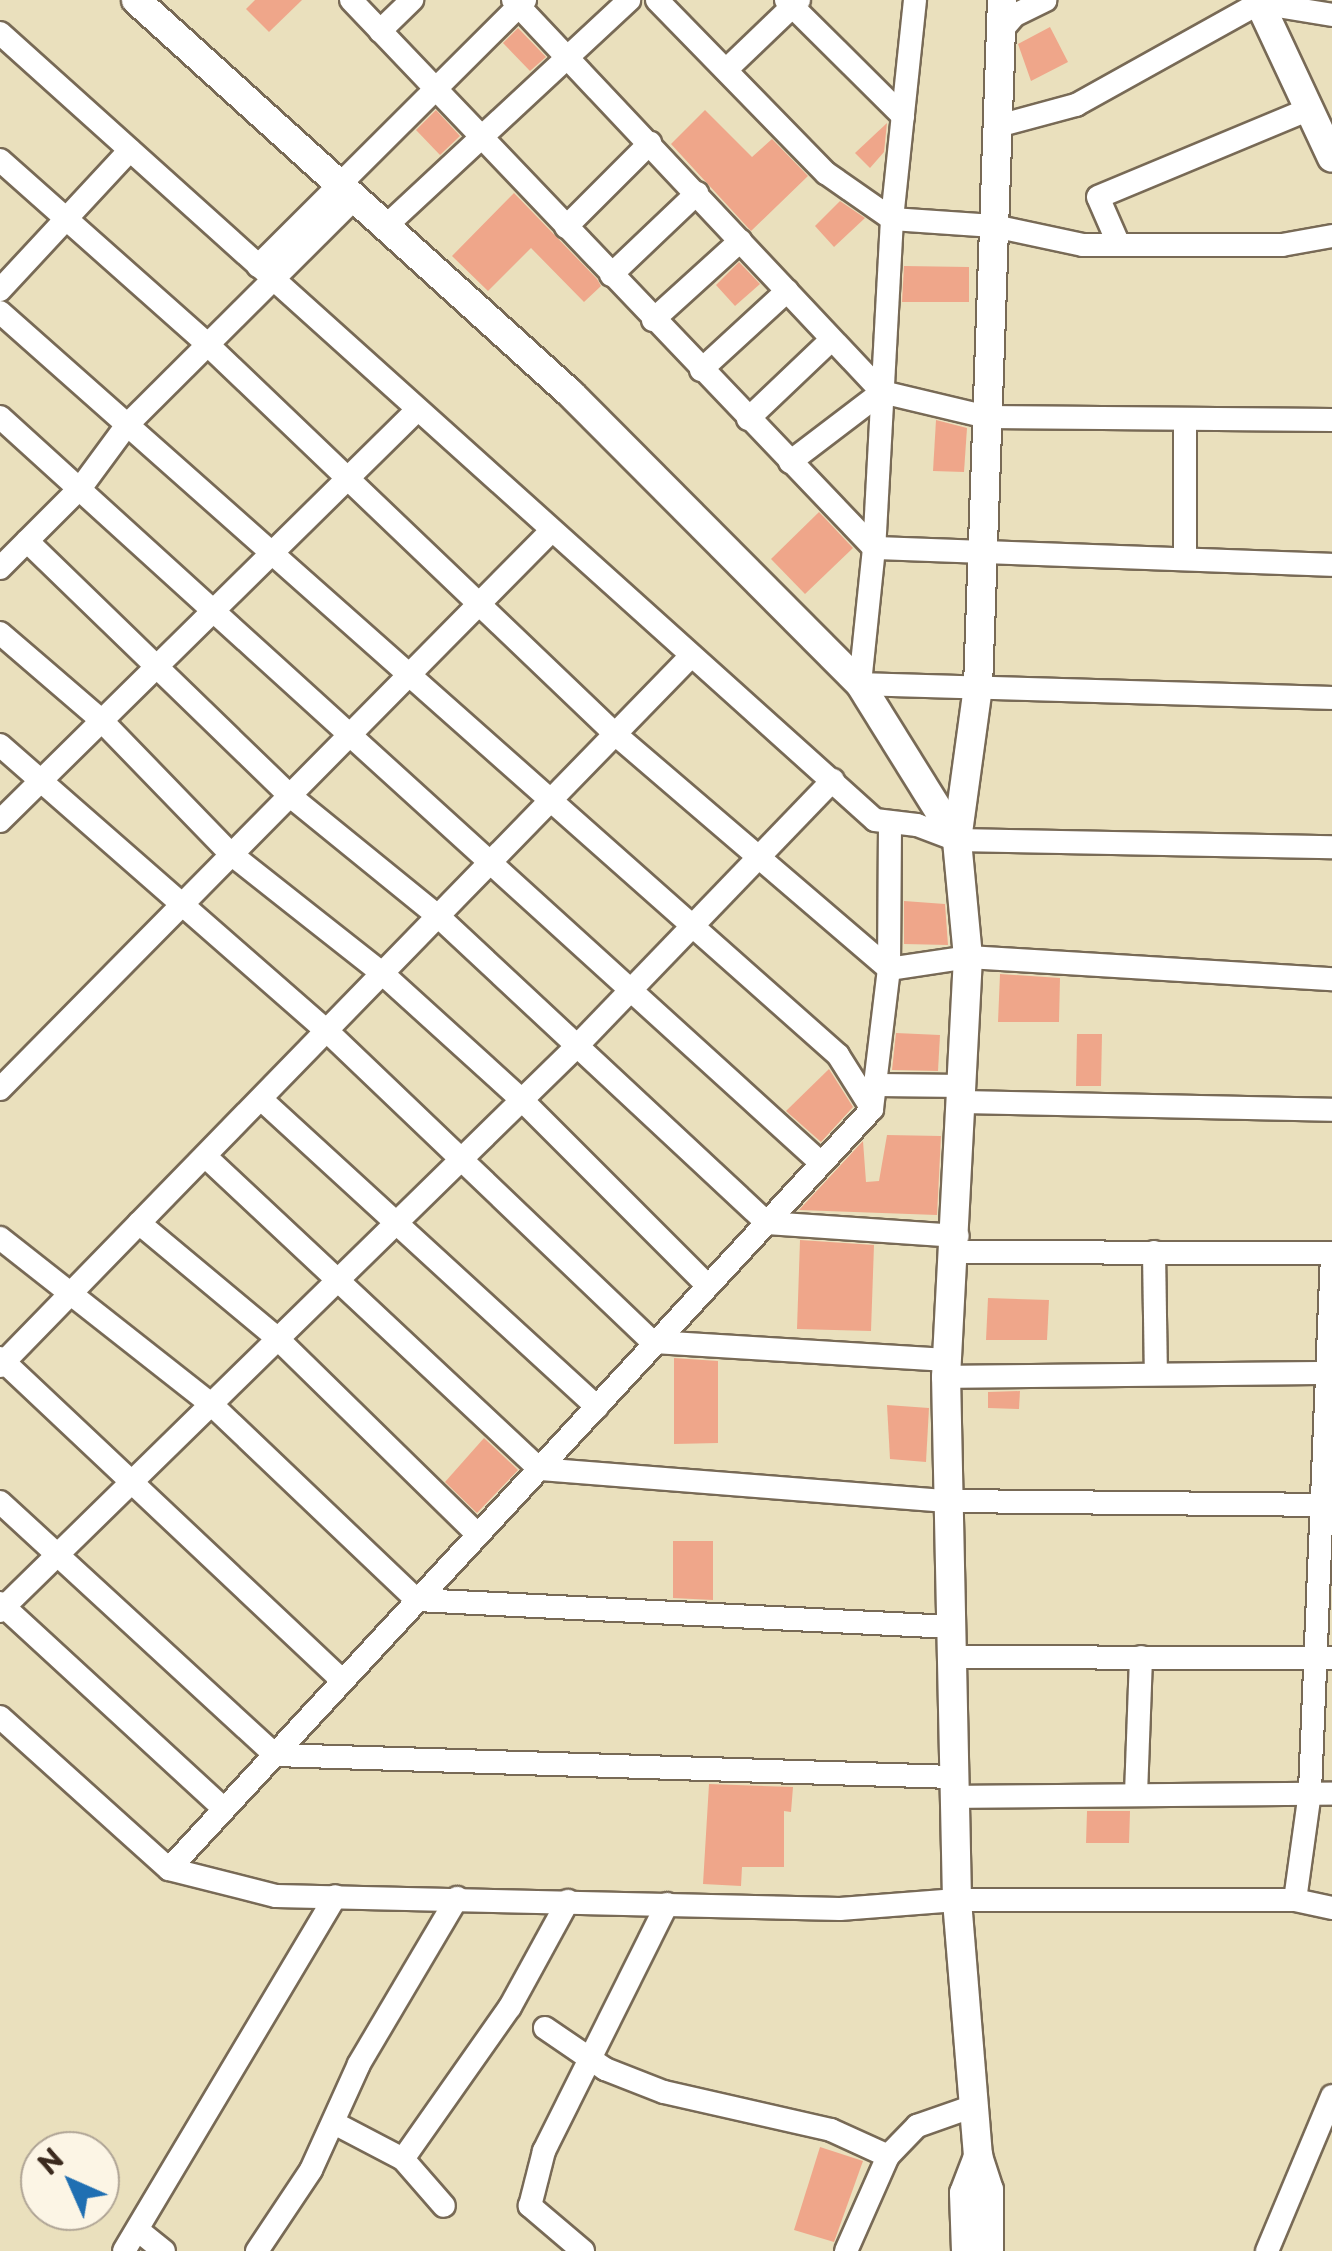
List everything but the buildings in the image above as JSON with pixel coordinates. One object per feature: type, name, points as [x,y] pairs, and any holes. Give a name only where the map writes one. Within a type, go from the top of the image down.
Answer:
[{"type":"main road","points":[[136,0],[571,394],[860,684],[958,840]]},
{"type":"main road","points":[[989,2251],[989,2190],[978,2156],[957,1900],[947,1368],[958,1244],[968,957],[958,840],[978,686],[1002,0]]},
{"type":"main road","points":[[1258,2],[1332,158]]},
{"type":"main road","points":[[966,2251],[964,2194],[978,2156]]},
{"type":"street","points":[[351,0],[874,548],[1332,565]]},
{"type":"street","points":[[380,30],[412,0]]},
{"type":"street","points":[[386,226],[629,0]]},
{"type":"street","points":[[658,0],[826,174],[892,219],[994,226],[1083,246],[1282,245],[1332,236]]},
{"type":"street","points":[[915,0],[892,219],[874,548],[860,684],[1332,698]]},
{"type":"street","points":[[1001,31],[1016,15],[1046,0]]},
{"type":"street","points":[[0,568],[82,486],[127,424],[206,343],[265,273],[348,191],[519,2],[882,392],[987,418],[1332,420]]},
{"type":"street","points":[[726,70],[793,2],[903,116]]},
{"type":"street","points":[[998,126],[1076,106],[1258,2],[1332,14]]},
{"type":"street","points":[[0,33],[875,820],[958,840],[1332,847]]},
{"type":"street","points":[[1119,245],[1098,198],[1309,109]]},
{"type":"street","points":[[566,227],[650,143]]},
{"type":"street","points":[[0,290],[130,150]]},
{"type":"street","points":[[0,160],[206,343],[477,606],[616,734],[762,854],[889,968],[968,957],[1332,978]]},
{"type":"street","points":[[611,274],[697,192]]},
{"type":"street","points":[[654,320],[740,241]]},
{"type":"street","points":[[701,370],[786,291]]},
{"type":"street","points":[[0,312],[838,1055],[872,1109]]},
{"type":"street","points":[[748,419],[831,340]]},
{"type":"street","points":[[790,462],[882,392]]},
{"type":"street","points":[[0,821],[417,410]]},
{"type":"street","points":[[0,417],[82,486],[494,860],[821,1163]]},
{"type":"street","points":[[1185,557],[1186,419]]},
{"type":"street","points":[[0,1089],[551,532]]},
{"type":"street","points":[[28,541],[289,795],[439,917],[766,1223],[958,1244],[1332,1254],[1321,1793],[1295,1900]]},
{"type":"street","points":[[0,633],[101,720],[230,854],[383,974],[522,1100],[708,1286]]},
{"type":"street","points":[[343,1681],[1,1361],[690,657]]},
{"type":"street","points":[[0,745],[327,1031],[458,1162],[653,1342],[947,1368],[1156,1374],[1330,1372]]},
{"type":"street","points":[[224,1810],[2,1607],[575,1048],[833,780]]},
{"type":"street","points":[[169,1868],[872,1109],[878,1085],[889,968],[890,823]]},
{"type":"street","points":[[878,1085],[962,1094],[1332,1110]]},
{"type":"street","points":[[261,1099],[394,1225],[596,1406]]},
{"type":"street","points":[[205,1156],[341,1278],[538,1469],[949,1501],[1327,1504]]},
{"type":"street","points":[[139,1223],[278,1339],[478,1534]]},
{"type":"street","points":[[0,1238],[212,1404],[417,1600],[951,1627]]},
{"type":"street","points":[[1154,1252],[1156,1374]]},
{"type":"street","points":[[0,1502],[275,1755],[1136,1794],[1321,1793]]},
{"type":"street","points":[[952,1657],[1324,1658]]},
{"type":"street","points":[[1136,1794],[1141,1657]]},
{"type":"street","points":[[0,1717],[169,1868],[276,1896],[840,1909],[957,1900],[1295,1900],[1332,1908]]},
{"type":"street","points":[[124,2251],[336,1896]]},
{"type":"street","points":[[258,2251],[336,2124],[358,2064],[457,1898]]},
{"type":"street","points":[[404,2159],[510,2007],[568,1901]]},
{"type":"street","points":[[583,2251],[530,2206],[544,2150],[667,1904]]},
{"type":"street","points":[[545,2028],[588,2058],[664,2092],[831,2130],[888,2156]]},
{"type":"street","points":[[1267,2251],[1332,2096]]},
{"type":"street","points":[[846,2251],[888,2156],[917,2126],[974,2106]]},
{"type":"street","points":[[336,2124],[404,2159],[444,2206]]},
{"type":"street","points":[[139,2231],[164,2251]]}]
